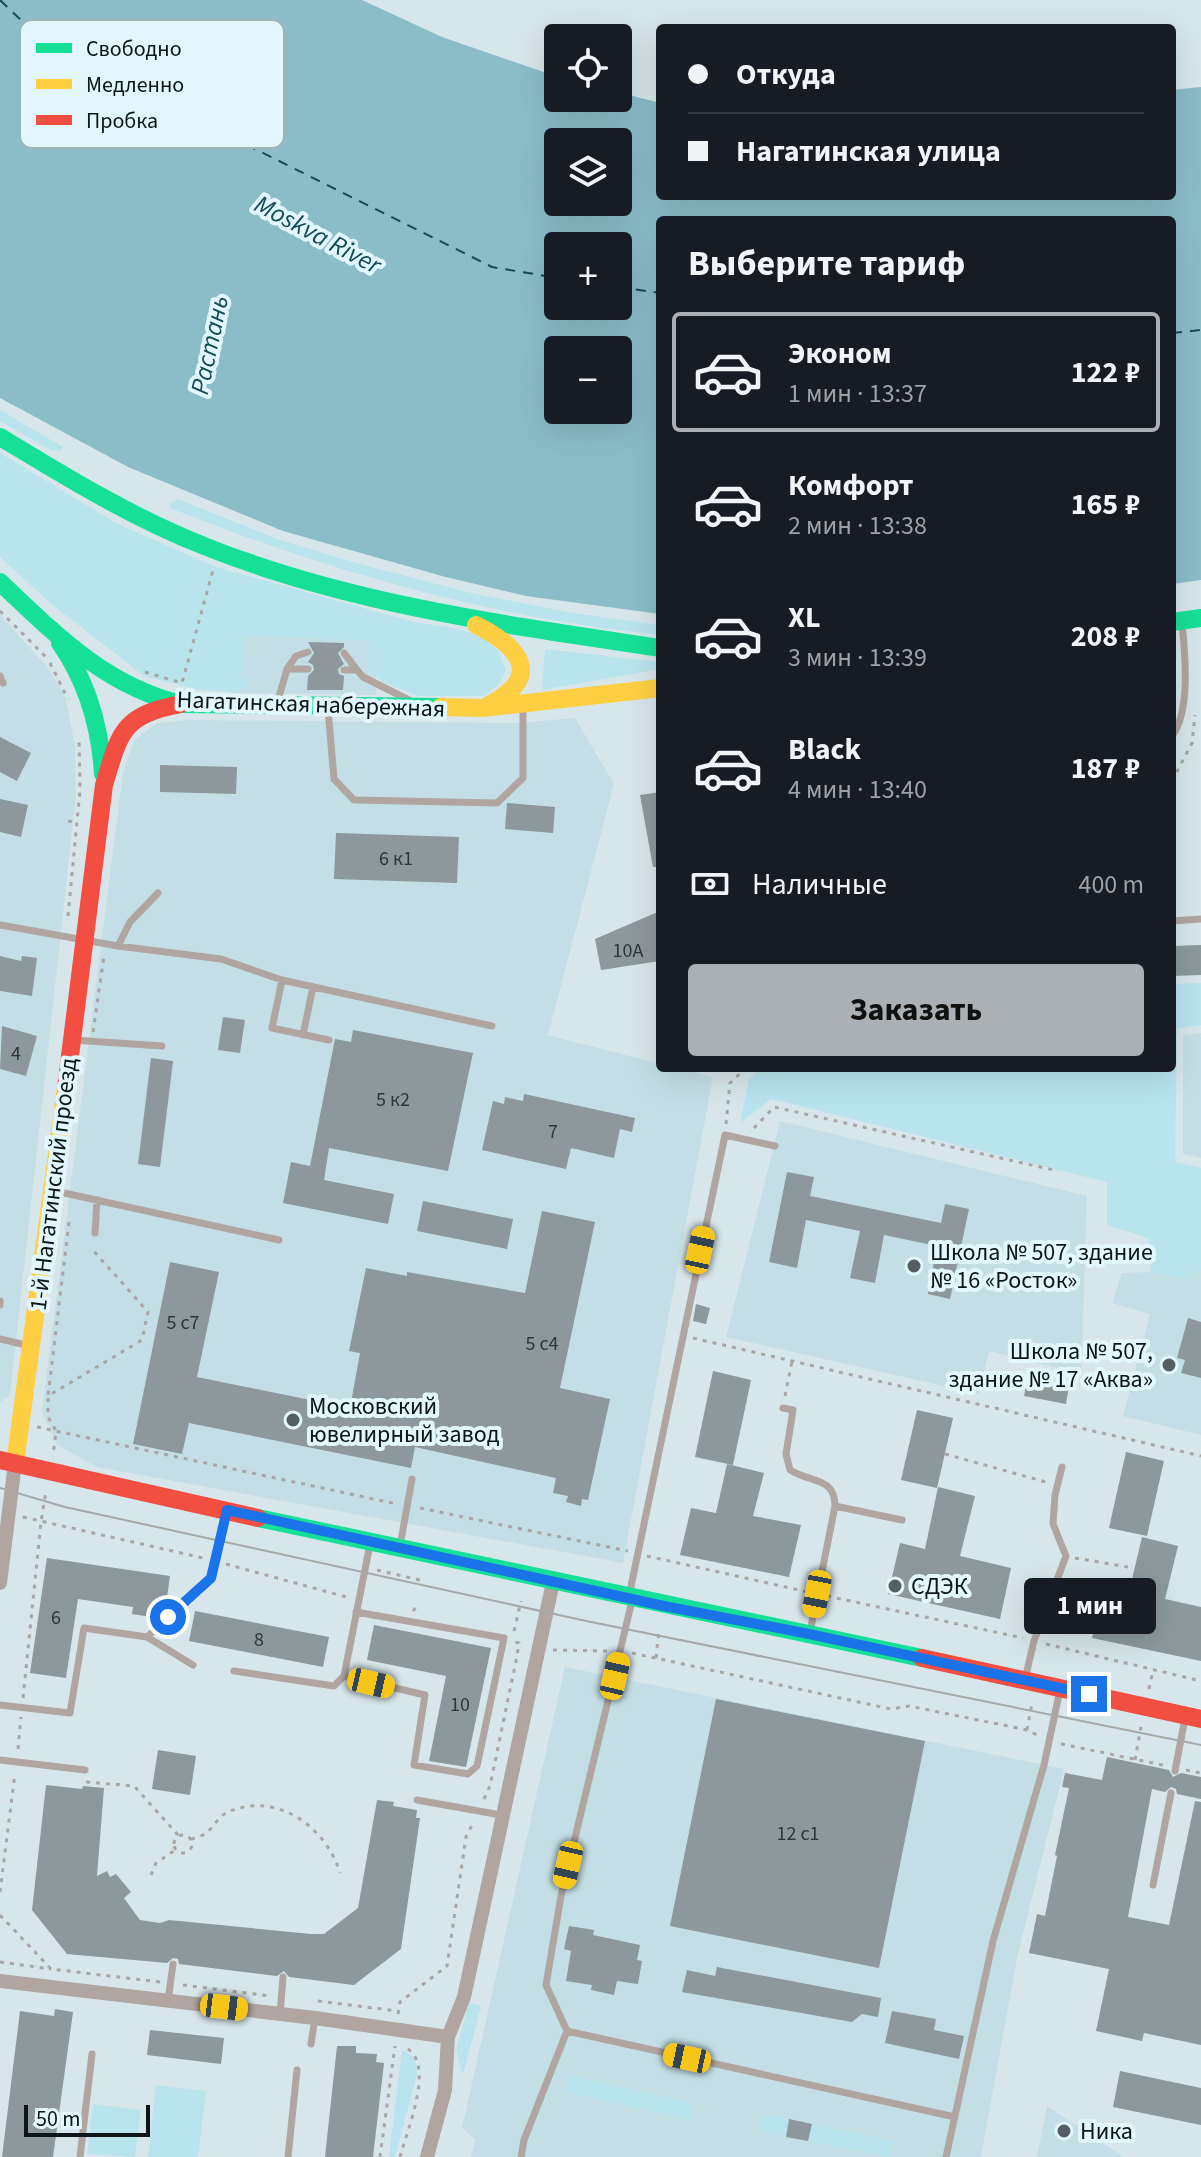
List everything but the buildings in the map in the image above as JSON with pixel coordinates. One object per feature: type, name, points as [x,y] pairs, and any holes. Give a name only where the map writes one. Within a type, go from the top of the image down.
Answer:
[{"type":"street","points":[[0,437],[143,520],[236,557],[318,583],[451,616],[656,647]]},
{"type":"street","name":"Нагатинская набережная","points":[[1,586],[119,680],[148,695],[181,704],[482,708],[656,688]]},
{"type":"street","points":[[451,616],[481,627],[506,641],[521,661],[519,684],[511,693],[482,708]]},
{"type":"street","points":[[1177,621],[1201,618]]},
{"type":"street","points":[[39,619],[69,654],[83,681],[98,730],[104,785]]},
{"type":"street","points":[[104,785],[120,736],[129,723],[152,708],[181,704]]},
{"type":"street","name":"1-й Нагатинский проезд","points":[[0,1583],[7,1461],[32,1346],[104,785]]},
{"type":"street","points":[[7,1461],[553,1582],[1193,1718]]},
{"type":"street","points":[[427,2157],[445,2090],[448,2037],[464,1997],[553,1582]]},
{"type":"street","points":[[0,1981],[448,2037]]},
{"type":"lane","points":[[1176,730],[1181,723],[1183,708],[1184,649],[1177,621]]},
{"type":"lane","points":[[276,706],[287,669],[296,656],[308,652]]},
{"type":"lane","points":[[344,653],[363,677],[426,709]]},
{"type":"lane","points":[[287,669],[308,669]]},
{"type":"lane","points":[[344,670],[357,670]]},
{"type":"lane","points":[[328,707],[334,779],[354,800],[497,803],[523,778],[523,704]]},
{"type":"lane","points":[[118,946],[130,922],[158,893]]},
{"type":"lane","points":[[1176,921],[1201,919]]},
{"type":"lane","points":[[0,925],[118,946],[221,959],[282,980],[492,1026]]},
{"type":"lane","points":[[282,980],[272,1028],[329,1040]]},
{"type":"lane","points":[[303,1035],[313,987]]},
{"type":"lane","points":[[71,1040],[162,1046]]},
{"type":"lane","points":[[521,2157],[524,2140],[567,2031],[546,1985],[565,1880],[630,1598],[681,1336],[725,1135],[775,1146]]},
{"type":"lane","points":[[53,1190],[279,1240]]},
{"type":"lane","points":[[95,1233],[97,1200]]},
{"type":"lane","points":[[0,1339],[32,1346]]},
{"type":"lane","points":[[783,1408],[793,1410],[786,1454],[790,1470],[804,1479],[828,1484],[835,1493],[809,1634]]},
{"type":"lane","points":[[1024,1680],[1034,1641],[1066,1556],[1053,1524],[1062,1467]]},
{"type":"lane","points":[[399,1548],[412,1479]]},
{"type":"lane","points":[[835,1506],[902,1520]]},
{"type":"lane","points":[[147,1637],[211,1578],[227,1510]]},
{"type":"lane","points":[[234,1671],[334,1686],[344,1676],[370,1541]]},
{"type":"lane","points":[[344,1676],[425,1695],[414,1765],[468,1774],[477,1766],[504,1638],[356,1612]]},
{"type":"lane","points":[[0,1705],[70,1713],[84,1628],[147,1637],[193,1665]]},
{"type":"lane","points":[[946,2157],[993,1941],[1049,1742],[1060,1688]]},
{"type":"lane","points":[[1176,1770],[1193,1718]]},
{"type":"lane","points":[[0,1760],[85,1770]]},
{"type":"lane","points":[[1153,1885],[1171,1793]]},
{"type":"lane","points":[[417,1800],[501,1815]]},
{"type":"lane","points":[[168,2001],[173,1964]]},
{"type":"lane","points":[[280,2014],[283,1977]]},
{"type":"lane","points":[[311,2044],[315,2018]]},
{"type":"lane","points":[[567,2031],[955,2117]]},
{"type":"lane","points":[[80,2157],[92,2054]]},
{"type":"lane","points":[[288,2157],[297,2070]]},
{"type":"path","points":[[140,671],[182,683],[211,576]]},
{"type":"path","points":[[0,611],[45,656],[69,700]]},
{"type":"path","points":[[67,916],[80,790],[79,736]]},
{"type":"path","points":[[68,821],[76,822]]},
{"type":"path","points":[[725,1135],[730,1083],[742,1072]]},
{"type":"path","points":[[743,1139],[774,1107],[1058,1171]]},
{"type":"path","points":[[92,1249],[148,1312]]},
{"type":"path","points":[[681,1336],[1201,1456]]},
{"type":"path","points":[[783,1408],[792,1361]]},
{"type":"path","points":[[0,1892],[41,1522],[56,1431],[48,1417],[48,1396]]},
{"type":"path","points":[[56,1431],[637,1553],[1201,1681]]},
{"type":"path","points":[[945,1454],[1058,1485]]},
{"type":"path","points":[[1066,1556],[1134,1568]]},
{"type":"path","points":[[365,1568],[424,1581]]},
{"type":"path","points":[[514,1631],[521,1601]]},
{"type":"path","points":[[413,1611],[419,1603]]},
{"type":"path","points":[[656,1658],[659,1630]]},
{"type":"path","points":[[380,2157],[400,2002],[447,1966],[466,1837],[490,1786],[519,1643]]},
{"type":"path","points":[[1149,1689],[1153,1670]]},
{"type":"path","points":[[1027,1730],[1032,1703]]},
{"type":"path","points":[[909,1706],[1027,1730],[1049,1742],[1201,1773]]},
{"type":"path","points":[[1135,1760],[1141,1727]]},
{"type":"path","points":[[98,1783],[134,1786],[179,1836]]},
{"type":"path","points":[[179,1836],[191,1839],[205,1834],[216,1820],[232,1810],[256,1806],[274,1808],[301,1819],[316,1831],[329,1847],[340,1873]]},
{"type":"path","points":[[179,1836],[174,1844],[184,1853],[190,1850],[191,1839]]},
{"type":"path","points":[[151,1875],[156,1863],[177,1849]]},
{"type":"path","points":[[0,1915],[51,1969]]},
{"type":"path","points":[[0,1962],[281,1997]]},
{"type":"path","points":[[311,2000],[399,2011]]},
{"type":"path","points":[[395,2046],[413,2051],[421,2074],[400,2157]]},
{"type":"shaded area","points":[[0,410],[63,447],[61,451],[50,450],[0,421]]},
{"type":"shaded area","points":[[0,453],[118,524],[216,567],[414,622],[449,627],[484,637],[498,651],[506,670],[498,685],[484,696],[419,696],[384,683],[368,670],[369,641],[244,635],[241,678],[250,679],[248,687],[233,692],[199,690],[144,676],[49,602],[0,557]]},
{"type":"shaded area","points":[[178,499],[280,540],[471,593],[573,613],[656,624],[656,634],[534,617],[411,589],[350,572],[230,531],[170,508],[171,503]]},
{"type":"shaded area","points":[[0,615],[47,667],[65,696],[75,746],[76,795],[10,1395],[0,1402]]},
{"type":"shaded area","points":[[232,631],[377,638],[376,695],[231,693]]},
{"type":"shaded area","points":[[545,649],[656,662],[656,670],[542,690]]},
{"type":"shaded area","points":[[575,718],[614,784],[548,1035],[656,1063],[656,1072],[693,1072],[713,1077],[623,1563],[97,1467],[57,1445],[42,1411],[123,772],[134,740],[157,723],[187,720],[518,723]]},
{"type":"shaded area","points":[[1201,983],[1201,1025],[1177,1028],[1175,1162],[1201,1168],[1201,1269],[1185,1279],[1151,1272],[1148,1238],[1107,1225],[1107,1182],[771,1099],[740,1123],[749,1079],[757,1072],[1176,1072],[1176,984]]},
{"type":"shaded area","points":[[1201,1033],[1201,1158],[1183,1154],[1183,1035]]},
{"type":"shaded area","name":"Школа № 507, здание № 16 «Росток»","points":[[780,1121],[1087,1196],[1081,1374],[989,1351],[979,1394],[726,1337]]},
{"type":"shaded area","name":"Школа № 507, здание № 17 «Аква»","points":[[1201,1269],[1201,1435],[1123,1416],[1150,1314],[1112,1303],[1122,1273],[1151,1272],[1185,1279]]},
{"type":"shaded area","points":[[565,1667],[1064,1769],[1017,1958],[981,2157],[471,2157],[475,2140],[462,2128]]},
{"type":"shaded area","points":[[469,2003],[481,2006],[463,2075],[456,2050]]},
{"type":"shaded area","points":[[402,2050],[414,2060],[417,2075],[395,2157],[389,2157]]},
{"type":"shaded area","points":[[569,2075],[692,2103],[689,2120],[565,2092]]},
{"type":"shaded area","points":[[156,2085],[206,2091],[198,2157],[148,2157]]},
{"type":"shaded area","points":[[93,2104],[141,2110],[135,2157],[87,2154]]},
{"type":"shaded area","name":"Ника","points":[[1047,2106],[1124,2157],[1037,2157]]},
{"type":"shaded area","points":[[763,2114],[893,2141],[890,2157],[759,2132]]},
{"type":"water","points":[[0,0],[362,0],[442,37],[544,72],[544,112],[632,112],[632,96],[656,102],[656,200],[1176,200],[1176,90],[1201,87],[1201,580],[1176,583],[1176,216],[656,216],[656,613],[526,596],[283,531],[128,467],[0,398]]},
{"type":"ferry route","points":[[0,0],[21,20]]},
{"type":"ferry route","points":[[253,148],[492,267],[544,276]]},
{"type":"ferry route","points":[[632,289],[656,292]]},
{"type":"ferry route","points":[[1176,333],[1201,330]]},
{"type":"tram line","points":[[0,1488],[65,1507],[591,1622],[1201,1745]]},
{"type":"traffic: fast","points":[[0,437],[151,522],[259,566],[371,598],[429,610],[656,647]]},
{"type":"traffic: fast","points":[[0,582],[61,639],[105,671],[128,685],[181,704],[441,707]]},
{"type":"traffic: fast","points":[[1176,621],[1201,618]]},
{"type":"traffic: fast","points":[[60,643],[78,674],[91,706],[103,774]]},
{"type":"traffic: fast","points":[[258,1518],[922,1658]]},
{"type":"traffic: slow","points":[[476,625],[504,643],[520,662],[521,673],[516,683],[489,705]]},
{"type":"traffic: slow","points":[[441,707],[482,708],[656,688]]},
{"type":"traffic: slow","points":[[15,1463],[66,1088]]},
{"type":"traffic: jam","points":[[66,1088],[104,785],[114,752],[126,729],[146,714],[181,704]]},
{"type":"traffic: jam","points":[[0,1460],[258,1518]]},
{"type":"traffic: jam","points":[[922,1658],[1201,1719]]},
{"type":"place","name":"Школа № 507, здание № 16 «Росток»","points":[[914,1266]]},
{"type":"place","name":"Школа № 507, здание № 17 «Аква»","points":[[1169,1365]]},
{"type":"place","name":"Московский ювелирный завод","points":[[293,1420]]},
{"type":"place","name":"СДЭК","points":[[895,1586]]},
{"type":"place","name":"Ника","points":[[1064,2131]]},
{"type":"route","points":[[168,1617],[211,1578],[227,1510],[664,1606],[1089,1694]]},
{"type":"water label","name":"Moskva River","points":[[318,234]]},
{"type":"water label","name":"Растань","points":[[209,345]]}]
